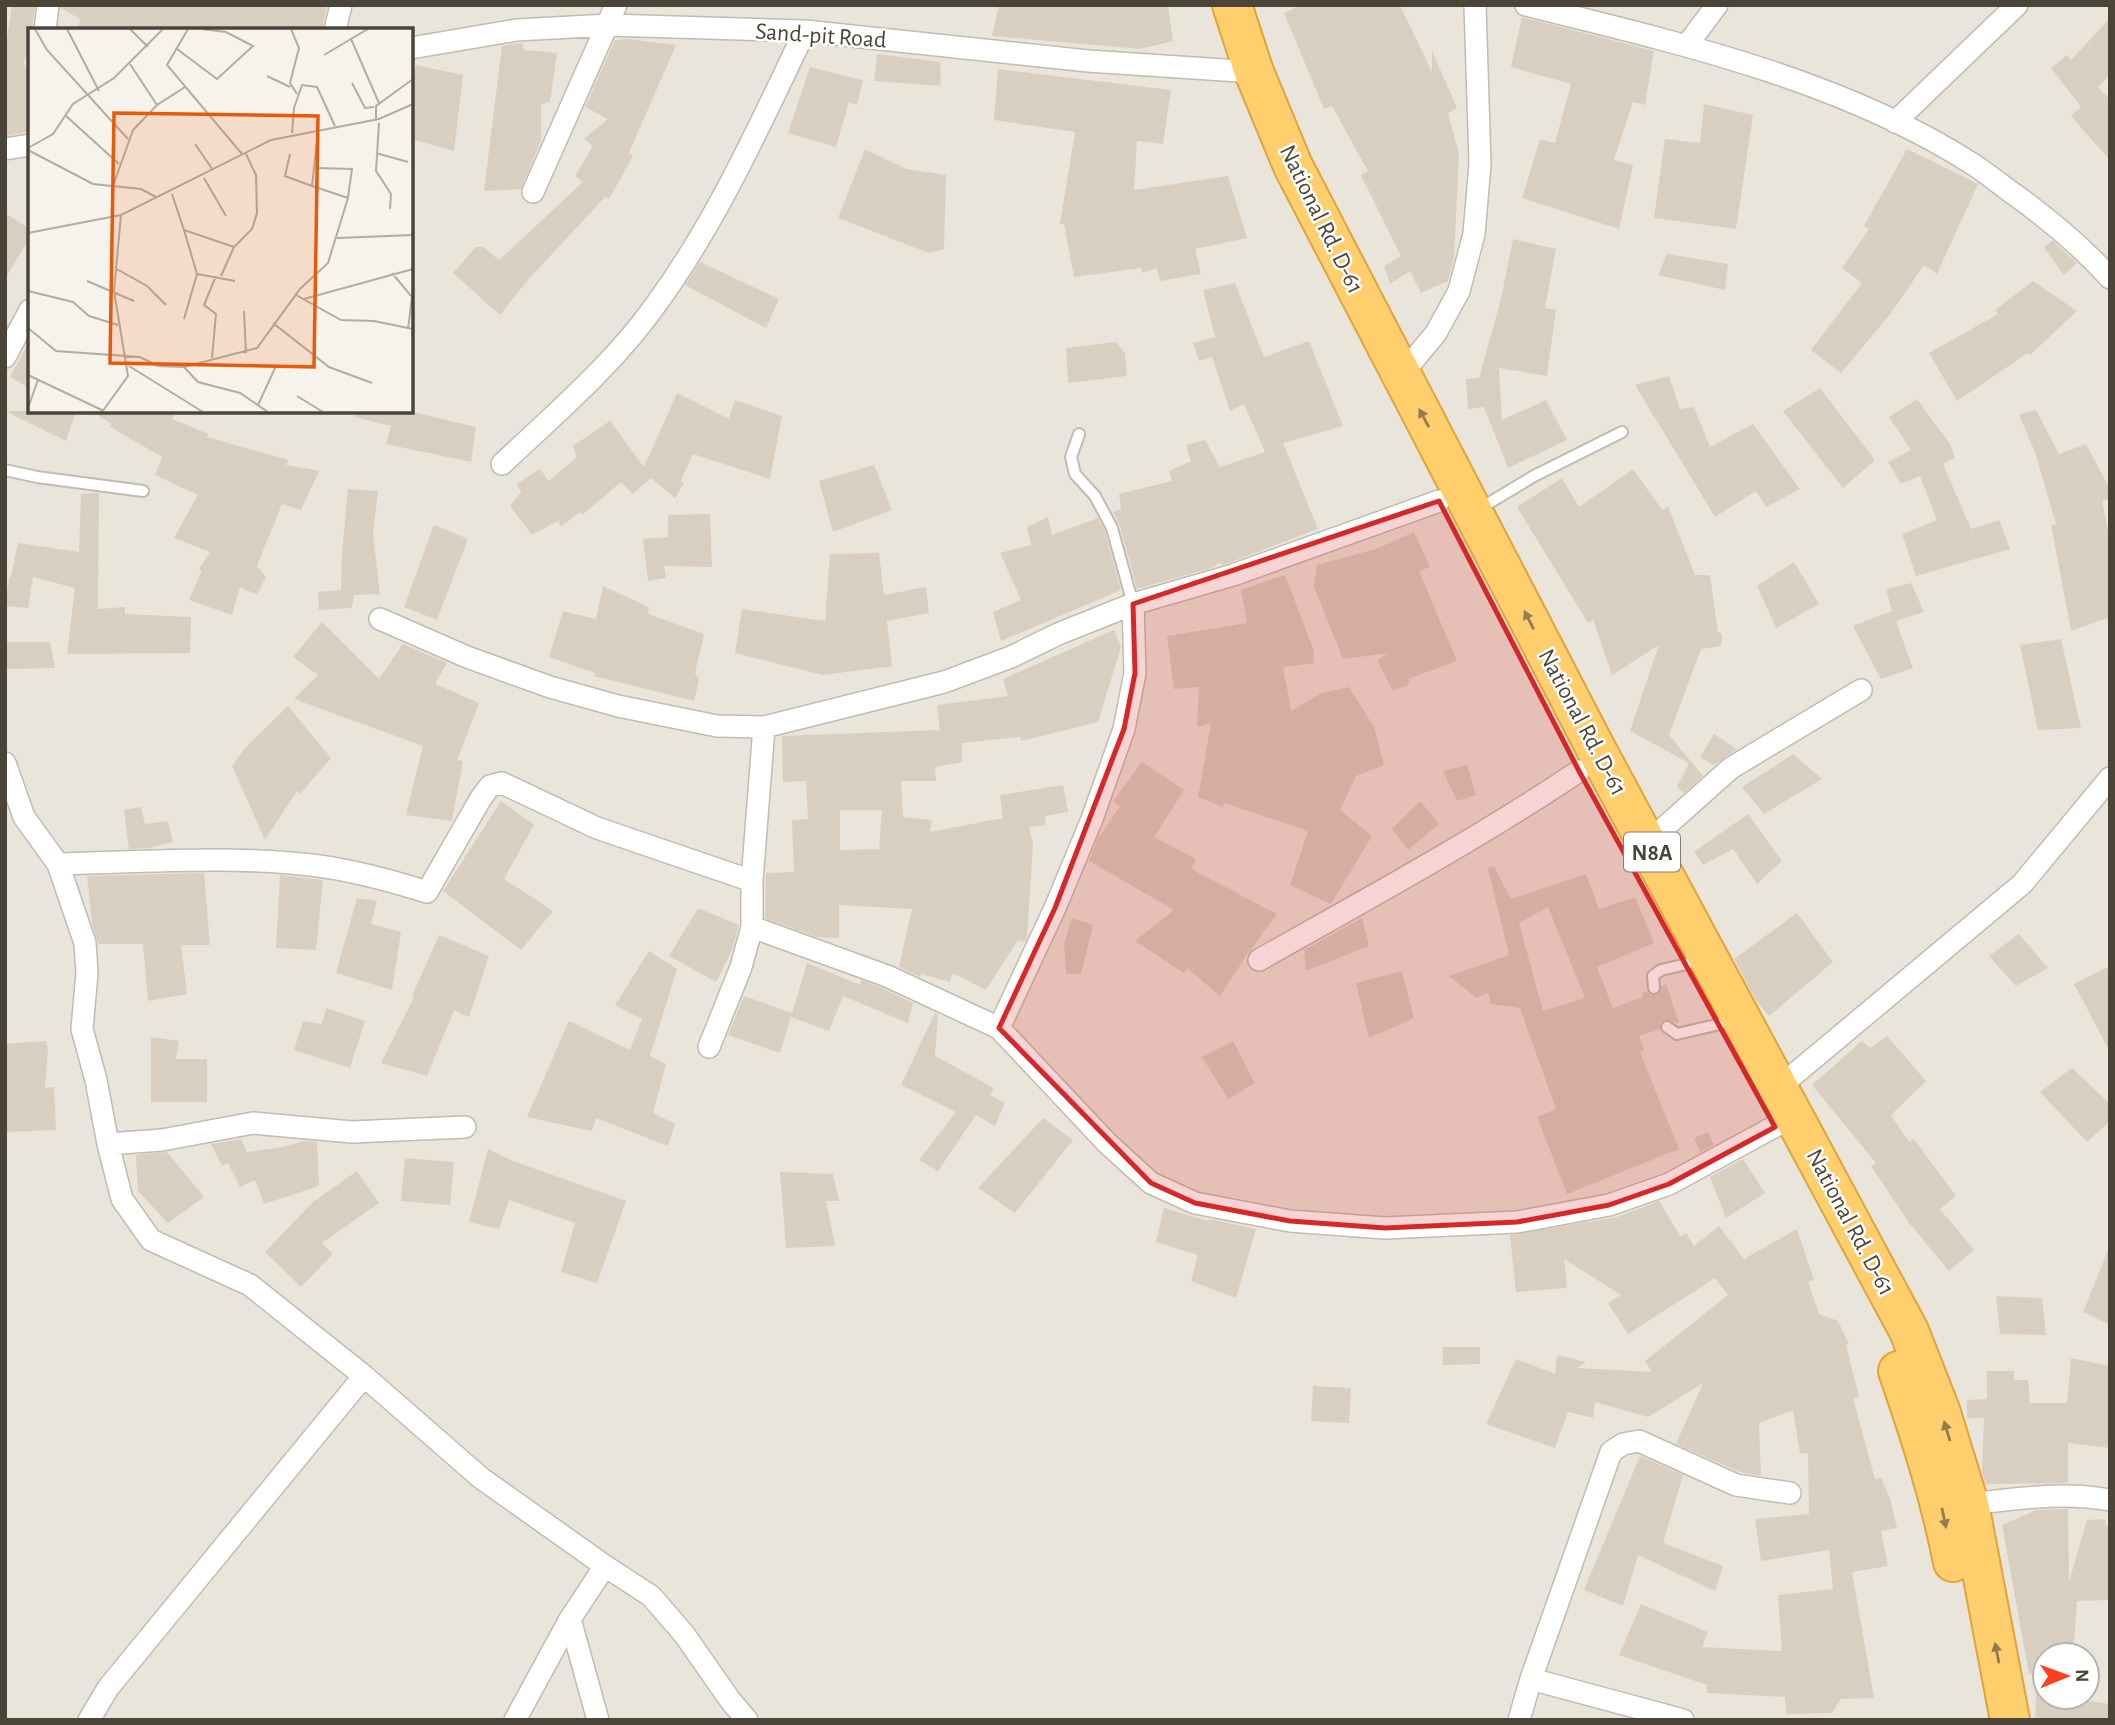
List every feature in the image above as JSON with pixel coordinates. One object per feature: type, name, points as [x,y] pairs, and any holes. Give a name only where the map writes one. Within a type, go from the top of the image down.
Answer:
[{"type":"highway","name":"National Rd. D-61","points":[[1209,5],[1401,375],[1456,507],[1579,771],[1720,1024],[1782,1110],[1887,1343],[1917,1425],[1943,1511],[1984,1720]]},
{"type":"highway","name":"National Rd. D-61","points":[[1232,5],[1242,72],[1268,167],[1363,360],[1456,507],[1647,843],[1782,1110],[1909,1331],[1941,1413],[1969,1504],[2010,1720]]},
{"type":"street","points":[[46,28],[48,5]]},
{"type":"street","points":[[335,28],[341,5]]},
{"type":"street","points":[[1401,375],[1436,333],[1458,291],[1474,234],[1480,164],[1475,5]]},
{"type":"street","points":[[1526,5],[1687,45],[1802,82],[1895,122],[1981,170],[2041,214],[2097,263],[2110,278]]},
{"type":"street","points":[[1687,45],[1717,5]]},
{"type":"street","points":[[1895,122],[2017,5]]},
{"type":"street","points":[[533,192],[613,15]]},
{"type":"street","name":"Sand-pit Road","points":[[413,48],[613,15],[805,31],[1088,61],[1242,72]]},
{"type":"street","points":[[502,464],[598,373],[657,304],[704,231],[747,151],[805,31]]},
{"type":"street","points":[[5,149],[28,145]]},
{"type":"street","points":[[5,357],[28,314]]},
{"type":"street","points":[[380,619],[467,657],[550,687],[618,706],[716,726],[764,727],[944,682],[1011,657],[1058,634],[1133,604],[1456,507]]},
{"type":"street","points":[[999,1028],[1060,895],[1124,729],[1135,673],[1133,604]]},
{"type":"street","points":[[1647,843],[1731,768],[1861,690]]},
{"type":"street","points":[[709,1047],[741,967],[752,927],[752,881],[764,727]]},
{"type":"street","points":[[5,763],[24,817],[58,864],[85,943],[87,973],[82,1029],[122,1199],[151,1240],[250,1285],[364,1376],[481,1478],[651,1596],[684,1634],[747,1720]]},
{"type":"street","points":[[1259,960],[1374,897],[1514,814],[1579,771]]},
{"type":"street","points":[[752,927],[887,976],[999,1028],[1107,1143],[1151,1183],[1195,1203],[1290,1222],[1385,1228],[1503,1223],[1609,1205],[1669,1184],[1782,1110],[1894,989],[1986,917],[2022,884],[2110,778]]},
{"type":"street","points":[[58,864],[237,861],[319,866],[384,879],[427,892],[481,798],[490,786],[502,783],[597,828],[752,881]]},
{"type":"street","points":[[108,1144],[162,1140],[253,1123],[352,1132],[464,1127]]},
{"type":"street","points":[[89,1720],[108,1688],[364,1376]]},
{"type":"street","points":[[1520,1720],[1531,1679],[1611,1452],[1623,1444],[1639,1441],[1736,1485],[1790,1493]]},
{"type":"street","points":[[1969,1504],[2085,1495],[2110,1500]]},
{"type":"street","points":[[515,1720],[569,1619],[605,1566]]},
{"type":"street","points":[[569,1619],[598,1720]]},
{"type":"street","points":[[1531,1679],[1683,1720]]},
{"type":"lane","points":[[1456,507],[1534,476],[1622,432]]},
{"type":"lane","points":[[1079,434],[1071,457],[1075,474],[1095,496],[1112,528],[1133,604]]},
{"type":"lane","points":[[5,470],[37,477],[143,491]]},
{"type":"lane","points":[[1654,988],[1653,976],[1687,964]]},
{"type":"lane","points":[[1667,1027],[1677,1034],[1720,1024]]},
{"type":"highlighted area","points":[[1439,501],[1579,771],[1775,1127],[1669,1184],[1609,1205],[1517,1222],[1385,1228],[1290,1221],[1195,1203],[1151,1183],[999,1028],[1055,908],[1124,729],[1135,673],[1133,604]]},
{"type":"shaded area","points":[[5,5],[2110,5],[2110,1720],[5,1720]]},
{"type":"building","points":[[12,5],[35,5],[32,28],[28,28],[28,50],[24,61],[28,78],[28,132],[5,136],[5,52]]},
{"type":"building","points":[[61,5],[326,5],[322,28],[78,28],[80,19],[61,8]]},
{"type":"building","points":[[999,5],[1168,5],[1173,41],[1140,49],[992,36]]},
{"type":"building","points":[[1302,5],[1400,5],[1432,72],[1432,51],[1457,108],[1448,113],[1459,154],[1454,258],[1448,281],[1421,293],[1410,271],[1390,284],[1384,266],[1401,256],[1361,175],[1368,171],[1332,106],[1324,109],[1284,13]]},
{"type":"building","points":[[1522,17],[1654,51],[1645,105],[1633,102],[1614,160],[1633,165],[1619,229],[1522,198],[1540,139],[1555,143],[1571,84],[1511,67]]},
{"type":"building","points":[[2110,18],[2110,75],[2098,87],[2110,100],[2110,160],[2071,116],[2081,107],[2051,68],[2067,55],[2071,60]]},
{"type":"building","points":[[615,40],[676,45],[629,153],[633,156],[609,199],[605,197],[527,281],[500,315],[453,273],[476,247],[483,247],[499,260],[583,182],[575,176],[593,146],[584,139],[608,119],[585,107]]},
{"type":"building","points":[[522,43],[524,50],[557,53],[550,102],[541,104],[541,141],[521,189],[484,191],[502,46]]},
{"type":"building","points":[[877,54],[940,62],[941,86],[874,81]]},
{"type":"building","points":[[416,65],[463,75],[454,151],[413,140],[413,80]]},
{"type":"building","points":[[810,67],[863,80],[857,105],[849,102],[836,147],[788,133]]},
{"type":"building","points":[[998,69],[1171,90],[1163,144],[1137,141],[1134,190],[1228,176],[1247,238],[1195,249],[1201,274],[1160,281],[1157,268],[1142,273],[1141,268],[1074,277],[1064,224],[1060,224],[1075,132],[994,120]]},
{"type":"building","points":[[1704,104],[1753,115],[1736,229],[1654,218],[1665,139],[1700,143]]},
{"type":"building","points":[[865,149],[906,169],[946,175],[944,249],[929,253],[838,218]]},
{"type":"building","points":[[1907,149],[1978,184],[1937,274],[1924,265],[1891,313],[1841,373],[1811,350],[1862,283],[1842,268],[1869,229],[1864,226]]},
{"type":"building","points":[[5,213],[28,228],[28,240],[5,279]]},
{"type":"building","points":[[1513,239],[1556,249],[1545,308],[1556,310],[1547,376],[1499,368],[1502,420],[1546,400],[1567,440],[1508,468],[1484,407],[1468,409],[1466,379],[1479,378],[1501,299]]},
{"type":"building","points":[[2052,240],[2077,263],[2064,275],[2044,248]]},
{"type":"building","points":[[1667,254],[1728,264],[1725,290],[1658,275]]},
{"type":"building","points":[[700,262],[779,299],[766,328],[685,285]]},
{"type":"building","points":[[2033,281],[2077,311],[2030,355],[2028,353],[1957,401],[1929,353],[1998,314],[1995,310]]},
{"type":"building","points":[[1235,283],[1264,357],[1309,341],[1343,426],[1283,443],[1318,529],[1229,563],[1221,565],[1221,562],[1211,568],[1137,589],[1120,526],[1113,512],[1121,509],[1119,494],[1172,481],[1169,471],[1191,461],[1186,445],[1205,440],[1220,467],[1265,452],[1244,404],[1230,411],[1212,357],[1199,361],[1193,343],[1215,337],[1203,290]]},
{"type":"building","points":[[1116,342],[1125,353],[1127,376],[1068,383],[1066,348]]},
{"type":"building","points":[[28,344],[28,387],[10,377]]},
{"type":"building","points":[[1669,376],[1680,409],[1694,407],[1710,447],[1753,424],[1800,489],[1766,507],[1756,491],[1715,517],[1635,385]]},
{"type":"building","points":[[1820,388],[1875,460],[1843,488],[1783,411]]},
{"type":"building","points":[[677,393],[729,419],[735,400],[782,416],[770,479],[693,454],[681,480],[684,483],[675,498],[651,478],[633,494],[621,482],[582,515],[580,512],[561,527],[558,521],[532,535],[510,506],[521,492],[517,484],[540,469],[549,481],[577,457],[573,446],[610,421],[644,467]]},
{"type":"building","points":[[1917,399],[1950,444],[1955,458],[1943,464],[1971,529],[1999,520],[2010,549],[1916,576],[1902,534],[1937,520],[1920,476],[1901,484],[1888,462],[1911,450],[1889,417]]},
{"type":"building","points":[[2036,410],[2059,454],[2086,444],[2110,489],[2110,499],[2102,501],[2110,541],[2110,617],[2071,631],[2051,525],[2056,524],[2035,452],[2019,415]]},
{"type":"building","points":[[5,411],[75,413],[66,441]]},
{"type":"building","points":[[413,412],[476,427],[471,462],[386,444],[391,426],[355,417],[356,413]]},
{"type":"building","points":[[94,413],[175,413],[172,419],[209,434],[207,437],[289,460],[286,465],[319,471],[301,510],[282,504],[257,566],[266,577],[257,595],[240,587],[232,615],[189,600],[202,570],[199,569],[210,552],[174,538],[198,495],[155,475],[162,457],[110,427],[112,424]]},
{"type":"building","points":[[874,465],[892,510],[833,532],[819,481]]},
{"type":"building","points":[[1633,469],[1662,510],[1668,506],[1695,575],[1710,575],[1718,632],[1722,634],[1721,646],[1701,649],[1669,735],[1703,776],[1684,793],[1677,787],[1689,763],[1630,731],[1659,645],[1612,675],[1593,619],[1588,623],[1517,507],[1562,478],[1579,507]]},
{"type":"building","points":[[348,489],[378,491],[373,534],[380,594],[354,595],[352,608],[319,610],[318,592],[341,590]]},
{"type":"building","points":[[99,493],[98,609],[125,607],[125,614],[191,617],[190,653],[67,654],[75,588],[33,577],[28,608],[5,606],[18,543],[79,552],[81,494]]},
{"type":"building","points":[[710,514],[712,567],[664,566],[666,578],[648,581],[643,539],[668,537],[668,515]]},
{"type":"building","points":[[1048,517],[1052,535],[1098,518],[1105,531],[1121,590],[1001,641],[993,612],[1021,600],[1000,553],[1031,545],[1027,527]]},
{"type":"building","points":[[434,525],[468,539],[437,620],[404,607]]},
{"type":"building","points":[[1414,532],[1430,567],[1419,571],[1457,661],[1408,679],[1410,684],[1393,691],[1377,660],[1389,653],[1343,659],[1314,587],[1317,565],[1376,549]]},
{"type":"building","points":[[879,553],[884,595],[926,587],[929,613],[887,621],[892,666],[823,675],[735,653],[742,609],[825,621],[830,554]]},
{"type":"building","points":[[1794,562],[1819,604],[1776,628],[1757,586]]},
{"type":"building","points":[[1285,575],[1314,651],[1314,663],[1283,667],[1291,711],[1322,693],[1349,687],[1374,727],[1384,765],[1356,776],[1340,810],[1372,836],[1331,904],[1290,885],[1308,831],[1224,803],[1223,807],[1198,797],[1211,723],[1197,727],[1199,687],[1174,689],[1167,636],[1247,623],[1241,590]]},
{"type":"building","points":[[1911,583],[1924,612],[1896,621],[1913,668],[1881,679],[1853,626],[1892,611],[1886,589]]},
{"type":"building","points":[[603,586],[649,607],[648,614],[704,634],[695,673],[699,680],[694,701],[594,676],[595,673],[549,657],[563,611],[596,619]]},
{"type":"building","points":[[322,622],[379,679],[403,644],[447,663],[435,684],[479,703],[457,760],[463,761],[452,821],[406,815],[423,746],[294,699],[318,675],[293,657]]},
{"type":"building","points":[[1114,630],[1121,647],[1098,722],[1021,741],[1020,737],[962,743],[962,762],[935,767],[936,781],[901,781],[903,817],[932,820],[930,832],[1003,818],[1000,795],[1063,785],[1068,812],[1045,816],[1046,825],[1029,827],[1033,843],[1027,937],[1025,942],[1018,940],[986,990],[953,973],[950,982],[921,974],[920,977],[899,967],[912,909],[839,905],[839,938],[817,937],[765,918],[766,873],[794,872],[792,820],[808,819],[806,781],[783,782],[782,736],[940,730],[937,705],[1008,696],[1003,679]],"holes":[[[840,810],[882,810],[879,849],[840,850]]]},
{"type":"building","points":[[2061,639],[2081,728],[2038,730],[2020,645]]},
{"type":"building","points":[[5,642],[50,642],[55,668],[5,669]]},
{"type":"building","points":[[288,706],[331,758],[300,794],[297,791],[265,840],[232,766],[245,748]]},
{"type":"building","points":[[1714,734],[1737,749],[1714,765],[1700,757]]},
{"type":"building","points":[[1793,754],[1822,779],[1764,814],[1742,787]]},
{"type":"building","points":[[1142,762],[1184,790],[1154,837],[1196,859],[1191,869],[1277,914],[1220,996],[1187,968],[1184,973],[1135,941],[1174,910],[1089,861],[1097,840],[1120,806],[1113,801]]},
{"type":"building","points":[[1467,765],[1476,795],[1457,801],[1443,771]]},
{"type":"building","points":[[501,801],[534,825],[504,879],[553,911],[521,950],[443,891]]},
{"type":"building","points":[[1420,801],[1439,824],[1408,850],[1392,829]]},
{"type":"building","points":[[141,807],[145,824],[168,821],[173,842],[149,848],[129,849],[124,810]]},
{"type":"building","points":[[1748,814],[1782,861],[1757,884],[1733,849],[1703,865],[1694,852]]},
{"type":"building","points":[[1494,866],[1511,899],[1586,874],[1599,909],[1635,897],[1654,943],[1597,967],[1613,1008],[1643,997],[1642,993],[1647,991],[1651,995],[1658,995],[1666,984],[1679,1023],[1664,1020],[1660,1023],[1660,1029],[1639,1036],[1644,1050],[1640,1052],[1679,1149],[1567,1194],[1537,1117],[1556,1109],[1520,1008],[1491,1004],[1488,993],[1476,998],[1449,976],[1509,955],[1488,868]],"holes":[[[1548,907],[1585,998],[1543,1011],[1519,923]]]},
{"type":"building","points":[[204,873],[210,945],[181,945],[187,994],[148,1001],[143,944],[98,944],[92,923],[87,876]]},
{"type":"building","points":[[280,875],[323,880],[316,950],[276,948]]},
{"type":"building","points":[[357,898],[377,901],[371,924],[401,932],[392,990],[336,973]]},
{"type":"building","points":[[698,908],[739,925],[732,950],[716,982],[669,956]]},
{"type":"building","points":[[1797,913],[1833,962],[1769,1016],[1755,999],[1734,959]]},
{"type":"building","points":[[1072,918],[1093,925],[1081,974],[1066,974],[1064,943]]},
{"type":"building","points":[[1362,918],[1369,946],[1306,971],[1304,950]]},
{"type":"building","points":[[2019,934],[2048,968],[2016,986],[1989,956]]},
{"type":"building","points":[[439,935],[489,956],[469,1017],[454,1010],[427,1076],[381,1063],[414,997],[412,996]]},
{"type":"building","points":[[649,951],[677,969],[650,1056],[666,1064],[653,1113],[675,1124],[668,1146],[596,1118],[592,1131],[527,1117],[569,1021],[630,1050],[642,1019],[615,1005]]},
{"type":"building","points":[[807,963],[860,985],[861,980],[913,1003],[908,1023],[843,996],[829,1031],[791,1017]]},
{"type":"building","points":[[2110,966],[2110,1052],[2074,984]]},
{"type":"building","points":[[1402,971],[1414,1018],[1369,1038],[1356,983]]},
{"type":"building","points":[[744,996],[792,1013],[780,1053],[728,1035]]},
{"type":"building","points":[[326,1008],[365,1021],[350,1068],[294,1050],[303,1021],[322,1024]]},
{"type":"building","points":[[935,1013],[938,1014],[935,1056],[994,1088],[990,1095],[1005,1103],[995,1126],[976,1115],[938,1171],[919,1160],[956,1112],[901,1085]]},
{"type":"building","points":[[1887,1036],[1926,1081],[1891,1115],[1909,1142],[1914,1139],[1956,1196],[1940,1209],[1974,1250],[1949,1271],[1910,1224],[1871,1166],[1876,1163],[1812,1085],[1862,1041],[1870,1048]]},
{"type":"building","points":[[151,1037],[179,1041],[176,1059],[207,1059],[207,1102],[151,1102]]},
{"type":"building","points":[[46,1041],[48,1049],[45,1088],[54,1087],[56,1130],[5,1132],[5,1044]]},
{"type":"building","points":[[1233,1041],[1255,1083],[1228,1099],[1202,1057]]},
{"type":"building","points":[[2072,1068],[2110,1104],[2110,1121],[2087,1142],[2040,1092]]},
{"type":"building","points":[[1043,1118],[1073,1140],[1015,1213],[978,1188]]},
{"type":"building","points":[[1708,1132],[1714,1145],[1700,1152],[1694,1138]]},
{"type":"building","points":[[241,1139],[247,1152],[304,1141],[317,1142],[319,1186],[264,1204],[255,1180],[240,1187],[228,1163],[222,1166],[211,1144]]},
{"type":"building","points":[[488,1149],[513,1161],[626,1201],[597,1283],[561,1272],[575,1223],[509,1200],[499,1229],[469,1222]]},
{"type":"building","points":[[167,1152],[204,1197],[168,1223],[138,1191],[136,1158],[136,1155]]},
{"type":"building","points":[[405,1158],[454,1162],[450,1205],[401,1201]]},
{"type":"building","points":[[1743,1159],[1765,1193],[1726,1218],[1710,1177]]},
{"type":"building","points":[[357,1171],[379,1203],[322,1243],[333,1254],[301,1287],[265,1252],[313,1202]]},
{"type":"building","points":[[780,1172],[833,1174],[839,1201],[826,1201],[835,1246],[786,1248]]},
{"type":"building","points":[[1659,1201],[1681,1237],[1686,1233],[1694,1246],[1719,1226],[1744,1259],[1797,1229],[1814,1280],[1808,1282],[1819,1314],[1838,1321],[1849,1344],[1846,1345],[1859,1397],[1853,1398],[1875,1479],[1881,1478],[1890,1498],[1897,1528],[1881,1531],[1888,1566],[1852,1572],[1874,1698],[1841,1699],[1832,1713],[1786,1714],[1785,1697],[1707,1693],[1707,1685],[1619,1655],[1641,1604],[1708,1632],[1702,1647],[1782,1651],[1778,1595],[1833,1589],[1829,1550],[1761,1561],[1755,1519],[1809,1514],[1808,1453],[1800,1454],[1793,1410],[1759,1423],[1761,1476],[1740,1472],[1676,1444],[1703,1383],[1648,1417],[1595,1402],[1593,1418],[1568,1412],[1555,1448],[1486,1424],[1516,1359],[1555,1374],[1557,1355],[1586,1362],[1577,1368],[1652,1372],[1645,1361],[1728,1295],[1715,1278],[1628,1334],[1608,1303],[1621,1295],[1564,1259],[1567,1288],[1516,1292],[1510,1235],[1617,1217]]},
{"type":"building","points":[[1164,1208],[1208,1221],[1209,1219],[1256,1229],[1236,1298],[1191,1281],[1198,1255],[1156,1242]]},
{"type":"building","points":[[2110,1248],[2110,1325],[2083,1312]]},
{"type":"building","points":[[1996,1296],[2042,1298],[2046,1335],[2000,1334]]},
{"type":"building","points":[[1443,1347],[1480,1347],[1480,1364],[1443,1365]]},
{"type":"building","points":[[2071,1358],[2110,1366],[2110,1448],[2068,1443],[2068,1483],[1986,1484],[1982,1471],[1984,1418],[1967,1418],[1967,1400],[1987,1399],[1987,1371],[2014,1371],[2014,1380],[2028,1380],[2030,1403],[2067,1403]]},
{"type":"building","points":[[1313,1386],[1351,1388],[1349,1423],[1311,1421]]},
{"type":"building","points":[[1640,1456],[1683,1475],[1663,1543],[1723,1566],[1715,1591],[1638,1555],[1623,1606],[1584,1590]]},
{"type":"building","points":[[2068,1509],[2069,1582],[2087,1520],[2105,1519],[2106,1526],[2110,1526],[2110,1600],[2077,1601],[2074,1641],[2031,1641],[2029,1674],[2002,1525],[2036,1510]]},
{"type":"building","points":[[2101,1703],[2110,1704],[2110,1720],[2035,1720],[2035,1711],[2101,1711]]}]
